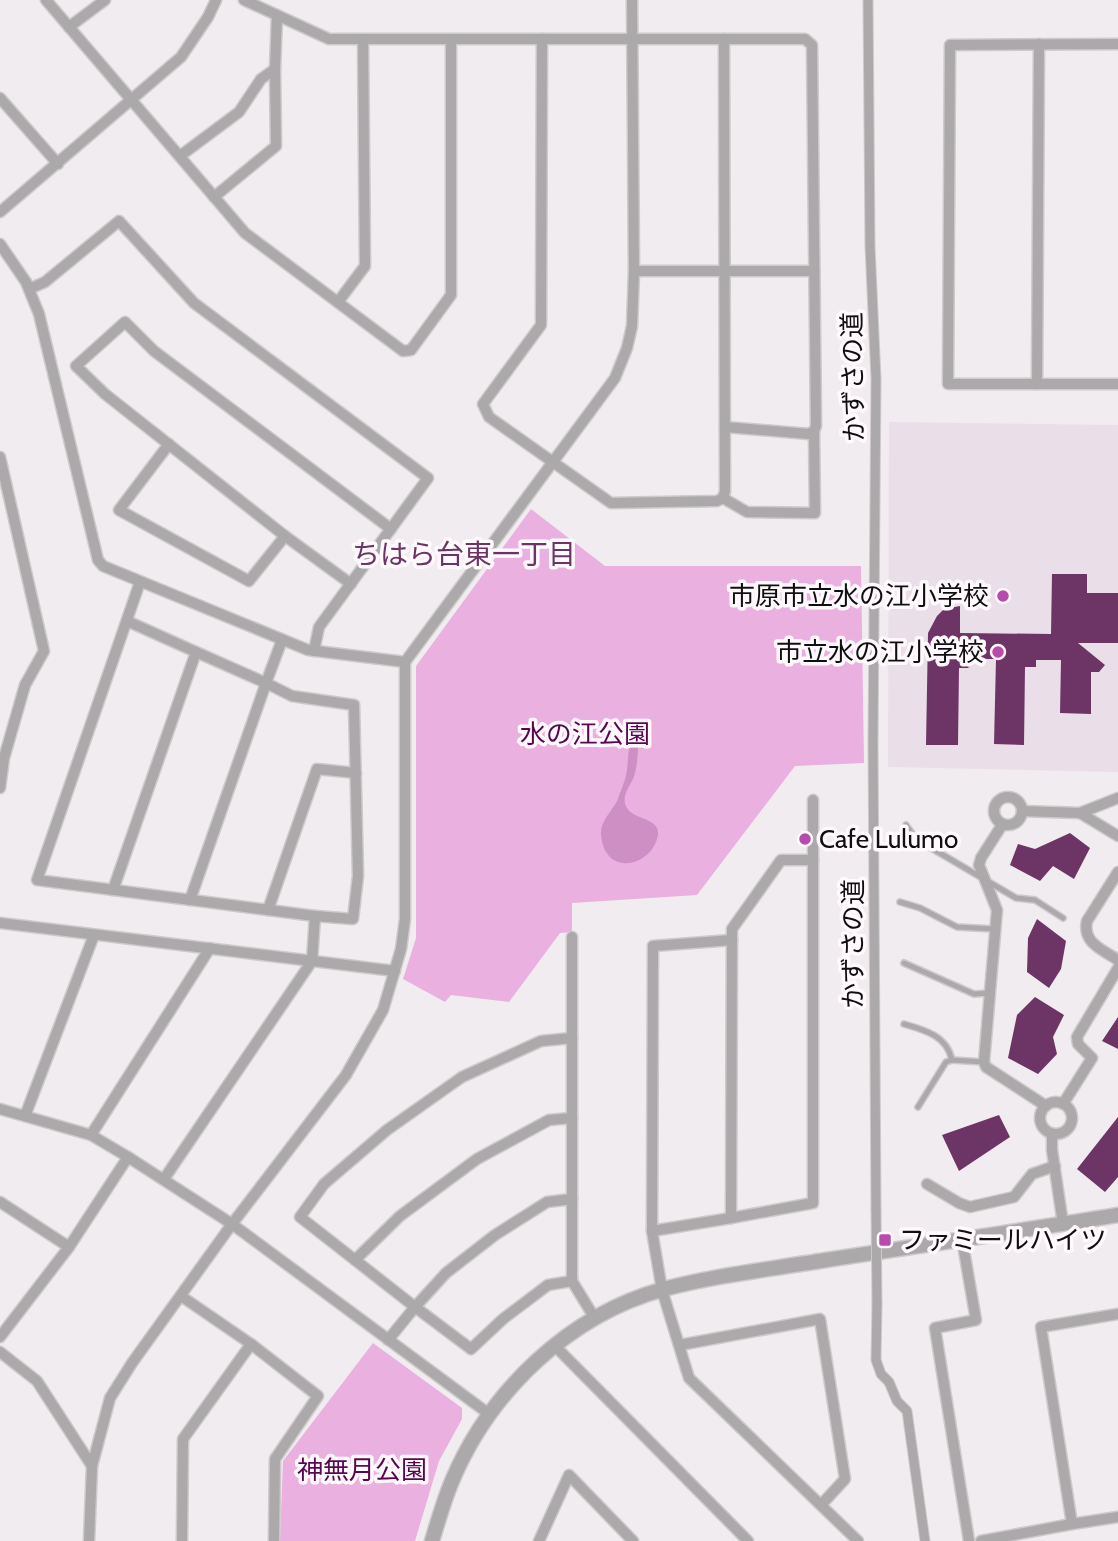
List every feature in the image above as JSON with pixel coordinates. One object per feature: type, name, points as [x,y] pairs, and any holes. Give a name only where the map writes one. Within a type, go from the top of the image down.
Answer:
[{"type":"street","points":[[46,0],[245,233],[403,351],[411,350],[452,295],[451,40]]},
{"type":"street","points":[[69,27],[105,0]]},
{"type":"street","points":[[0,212],[181,57],[216,0]]},
{"type":"street","points":[[244,0],[329,39],[805,39],[812,45],[815,513],[747,512],[723,498]]},
{"type":"street","points":[[89,1541],[92,1466],[110,1398],[232,1224],[346,1075],[383,1010],[395,971],[405,919],[405,662],[615,378],[627,348],[632,326],[634,271],[632,0]]},
{"type":"street","name":"かずさの道","points":[[868,0],[870,246],[876,380],[873,741],[876,1360],[897,1401],[907,1411],[925,1541]]},
{"type":"street","points":[[214,197],[276,146],[277,15]]},
{"type":"street","points":[[542,39],[541,325],[483,404],[489,417],[611,503],[717,501],[723,498],[725,491],[724,38]]},
{"type":"street","points":[[338,302],[365,266],[363,40]]},
{"type":"street","points":[[1037,384],[1039,44]]},
{"type":"street","points":[[1118,44],[950,45],[948,384],[1118,384]]},
{"type":"street","points":[[180,156],[239,112],[261,79],[275,68]]},
{"type":"street","points":[[0,98],[58,164]]},
{"type":"street","points":[[29,289],[46,282],[120,221],[194,303],[428,478],[319,626],[314,651]]},
{"type":"street","points":[[0,244],[29,289],[48,344],[98,560],[103,566],[314,651],[405,662]]},
{"type":"street","points":[[634,271],[814,271]]},
{"type":"street","points":[[351,584],[285,536],[105,394],[76,366],[125,321],[154,351],[391,529]]},
{"type":"street","points":[[725,427],[809,433],[814,431]]},
{"type":"street","points":[[169,444],[119,510],[249,581],[285,536]]},
{"type":"street","points":[[0,457],[44,651],[25,685],[4,758],[0,788]]},
{"type":"street","points":[[127,621],[292,696],[354,705],[358,876],[353,919],[37,880],[140,582]]},
{"type":"street","points":[[190,900],[282,640]]},
{"type":"street","points":[[113,890],[196,652]]},
{"type":"street","points":[[268,910],[317,769],[356,774]]},
{"type":"street","points":[[1008,797],[1013,798],[1022,811],[1018,822],[1013,825],[1002,825],[994,817],[997,801],[1008,797]]},
{"type":"street","points":[[1022,811],[1080,813],[1118,798]]},
{"type":"street","points":[[652,1230],[813,1203],[813,800]]},
{"type":"street","points":[[1080,813],[1118,836]]},
{"type":"street","points":[[1002,825],[981,858],[979,866],[996,902],[997,910],[984,1062],[986,1067],[1046,1106]]},
{"type":"street","points":[[731,1218],[732,929],[781,860],[813,860]]},
{"type":"street","points":[[1118,872],[1087,921],[1086,929],[1090,942],[1118,960]]},
{"type":"street","points":[[164,1180],[312,961],[315,916]]},
{"type":"street","points":[[0,923],[395,971]]},
{"type":"street","points":[[24,1116],[94,934]]},
{"type":"street","points":[[572,937],[572,1281],[594,1317]]},
{"type":"street","points":[[732,940],[653,946],[652,1230],[662,1290],[689,1378],[858,1541]]},
{"type":"street","points":[[91,1135],[210,948]]},
{"type":"street","points":[[1063,1104],[1092,1058],[1078,1044],[1077,1037],[1118,968]]},
{"type":"street","points":[[572,1038],[541,1041],[462,1077],[387,1130],[324,1184],[300,1217],[471,1349],[503,1319],[548,1285],[572,1281]]},
{"type":"street","points":[[1053,1102],[1063,1104],[1070,1110],[1072,1122],[1065,1132],[1052,1134],[1042,1127],[1040,1115],[1046,1106],[1053,1102]]},
{"type":"street","points":[[0,1109],[91,1135],[128,1157],[232,1224],[489,1414]]},
{"type":"street","points":[[355,1260],[400,1216],[477,1159],[549,1120],[572,1118]]},
{"type":"street","points":[[1052,1134],[1063,1224]]},
{"type":"street","points":[[0,1337],[69,1247],[128,1157]]},
{"type":"street","points":[[927,1184],[971,1207],[1014,1197],[1032,1174],[1055,1166]]},
{"type":"street","points":[[388,1340],[446,1273],[495,1235],[547,1202],[572,1199]]},
{"type":"street","points":[[0,1202],[69,1247]]},
{"type":"street","points":[[433,1541],[451,1482],[470,1443],[489,1414],[505,1393],[554,1345],[594,1317],[628,1301],[701,1280],[1118,1215]]},
{"type":"street","points":[[962,1239],[976,1320],[935,1328],[969,1541]]},
{"type":"street","points":[[181,1296],[251,1344],[318,1396],[275,1459],[274,1541]]},
{"type":"street","points":[[1072,1524],[1041,1327],[1118,1314]]},
{"type":"street","points":[[680,1345],[820,1319],[845,1479],[821,1505]]},
{"type":"street","points":[[182,1541],[183,1439],[251,1344]]},
{"type":"street","points":[[554,1345],[748,1541]]},
{"type":"street","points":[[0,1352],[37,1381],[92,1466]]},
{"type":"street","points":[[539,1541],[569,1475],[633,1541]]},
{"type":"street","points":[[981,1541],[1118,1517]]},
{"type":"lane","points":[[906,825],[916,839],[1016,898],[1035,900],[1063,918]]},
{"type":"lane","points":[[900,902],[920,908],[957,927],[994,929]]},
{"type":"lane","points":[[904,962],[974,994],[990,993]]},
{"type":"lane","points":[[904,1024],[923,1030],[944,1042],[950,1048],[952,1060]]},
{"type":"lane","points":[[918,1107],[946,1062],[984,1062]]},
{"type":"shaded area","name":"市原市立水の江小学校","points":[[889,422],[1118,425],[1118,772],[888,767]]},
{"type":"shaded area","points":[[633,733],[639,735],[636,768],[625,794],[625,803],[631,812],[652,823],[658,832],[652,849],[645,856],[627,863],[610,857],[604,848],[601,830],[617,801],[625,779]]},
{"type":"green space","name":"水の江公園","points":[[531,509],[605,566],[861,566],[864,763],[795,766],[697,895],[572,903],[572,932],[560,933],[509,1002],[451,995],[445,1002],[403,979],[416,938],[416,666]]},
{"type":"green space","name":"神無月公園","points":[[373,1343],[462,1408],[462,1419],[439,1461],[415,1541],[280,1541],[283,1461]]},
{"type":"building","points":[[1052,574],[1087,574],[1087,593],[1118,593],[1118,643],[1078,643],[1105,665],[1099,672],[1091,672],[1091,714],[1060,713],[1061,660],[1036,660],[1036,667],[1025,667],[1024,745],[994,744],[996,659],[977,659],[968,668],[959,668],[958,745],[926,745],[928,633],[937,616],[944,609],[960,606],[960,633],[1051,634]]},
{"type":"building","points":[[1070,833],[1090,848],[1074,879],[1053,866],[1040,881],[1010,865],[1018,844],[1035,849]]},
{"type":"building","points":[[1037,919],[1066,941],[1061,969],[1049,988],[1027,972],[1028,938]]},
{"type":"building","points":[[1035,997],[1064,1015],[1053,1037],[1057,1054],[1038,1074],[1008,1058],[1017,1015]]},
{"type":"building","points":[[1118,1017],[1118,1049],[1102,1041]]},
{"type":"building","points":[[999,1115],[1010,1137],[959,1171],[942,1135]]},
{"type":"building","points":[[1118,1117],[1118,1177],[1105,1192],[1077,1169]]},
{"type":"place","name":"市原市立水の江小学校","points":[[1003,596]]},
{"type":"place","name":"市立水の江小学校","points":[[998,652]]},
{"type":"place","name":"Cafe Lulumo","points":[[805,839]]},
{"type":"place","name":"ファミールハイツ","points":[[885,1240]]},
{"type":"district","name":"ちはら台東一丁目","points":[[464,554]]}]
